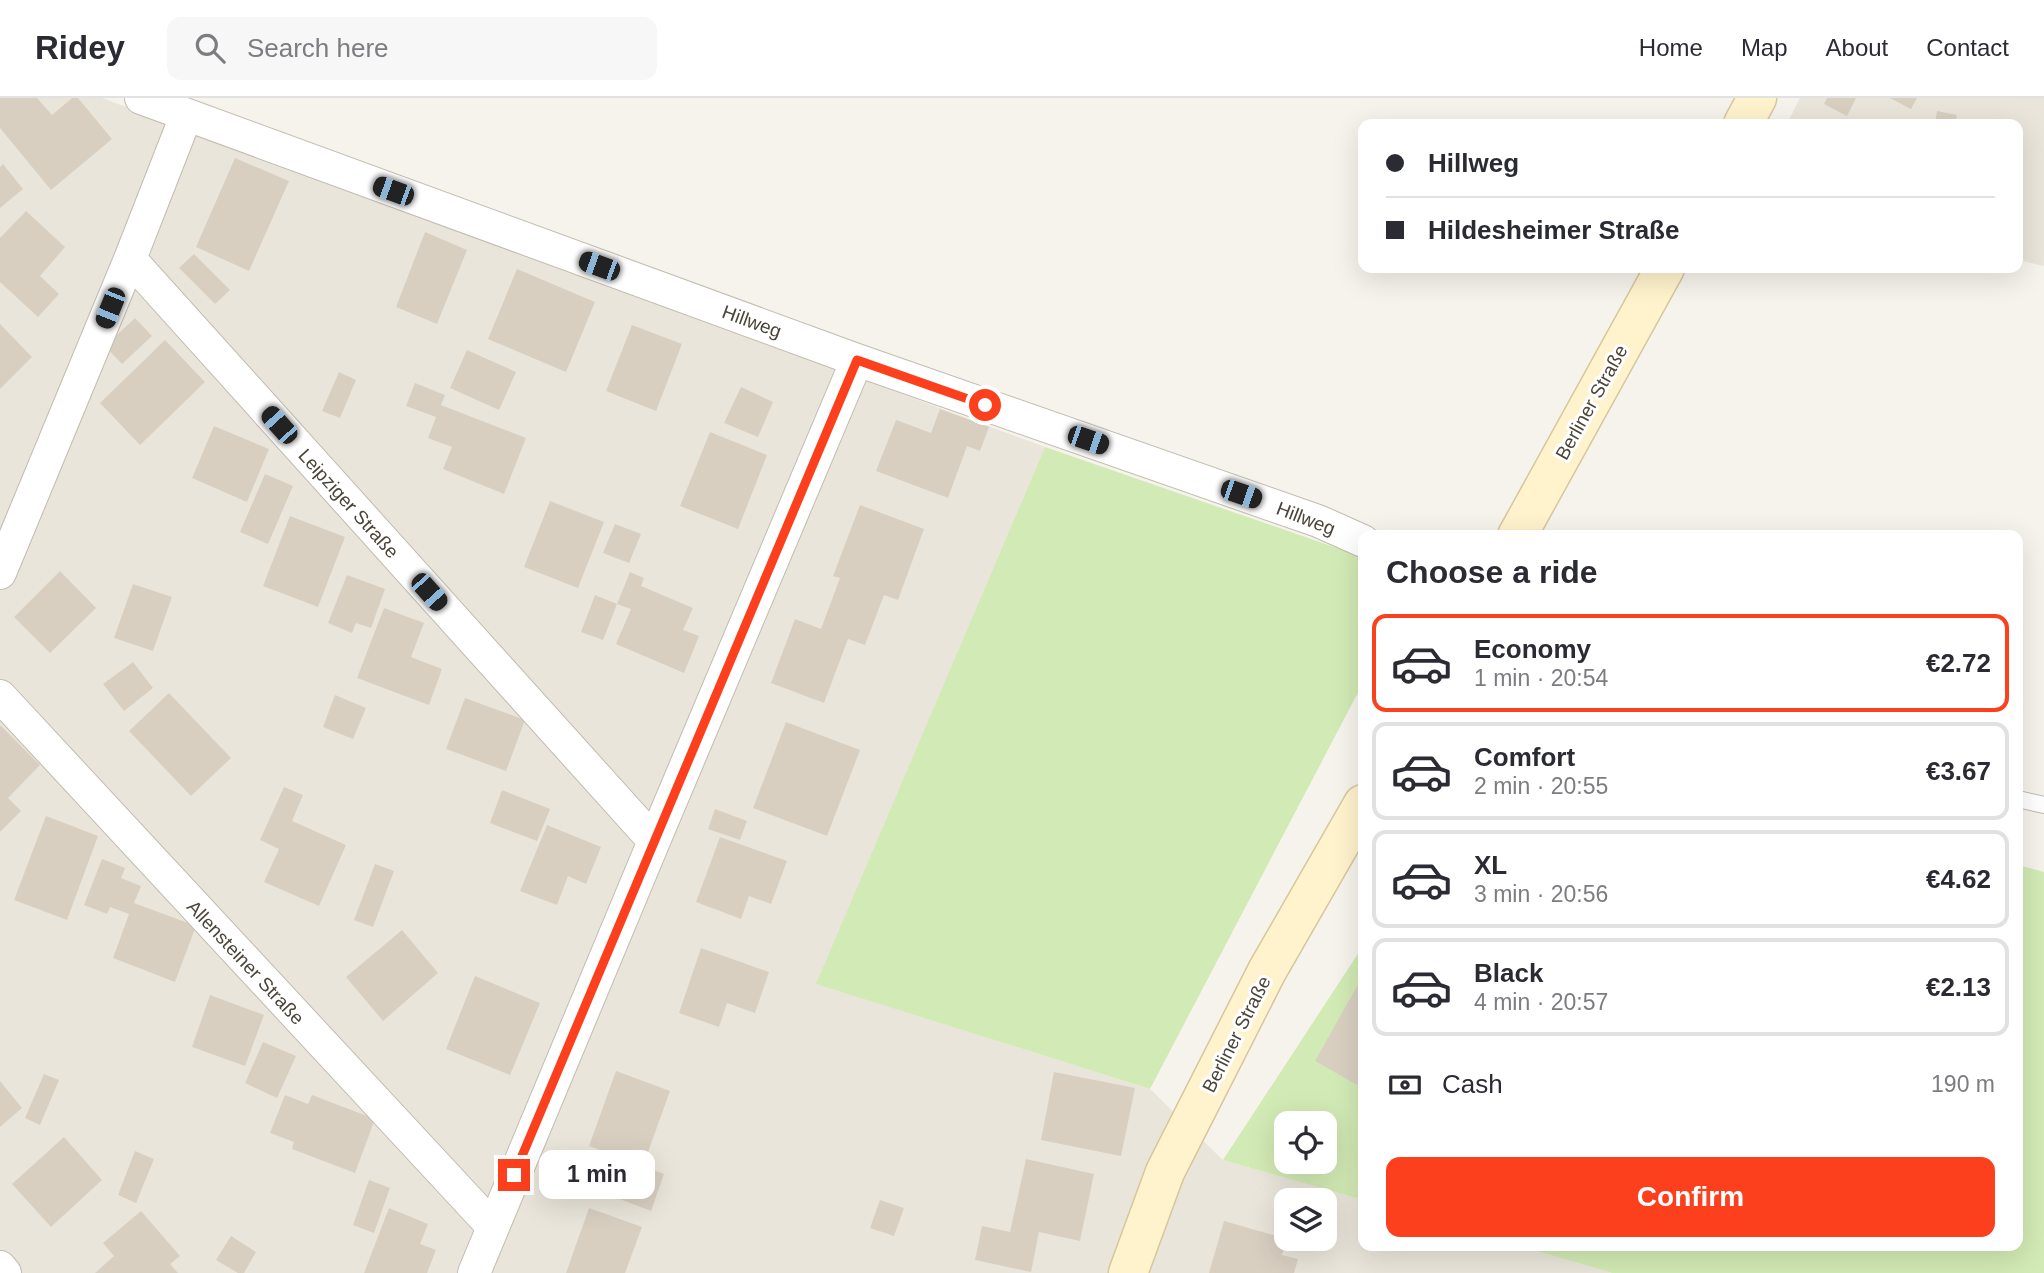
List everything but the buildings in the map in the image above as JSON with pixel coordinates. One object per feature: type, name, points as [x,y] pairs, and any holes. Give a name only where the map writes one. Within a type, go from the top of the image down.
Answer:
[{"type":"main road","points":[[1746,119],[1758,98]]},
{"type":"main road","name":"Berliner Straße","points":[[1520,530],[1662,273]]},
{"type":"main road","name":"Berliner Straße","points":[[1128,1273],[1166,1172],[1267,971],[1358,813]]},
{"type":"street","name":"Hillweg","points":[[141,98],[857,360],[1318,521],[1358,539]]},
{"type":"street","points":[[0,573],[186,116]]},
{"type":"street","name":"Leipziger Straße","points":[[130,259],[654,841]]},
{"type":"street","points":[[474,1273],[857,360]]},
{"type":"street","name":"Allensteiner Straße","points":[[0,696],[492,1227]]},
{"type":"street","points":[[0,1267],[5,1273]]},
{"type":"lane","points":[[2023,800],[2044,805]]},
{"type":"shaded area","points":[[0,98],[102,98],[1045,447],[817,984],[1150,1089],[1223,1160],[1321,1188],[1274,1188],[1274,1251],[1337,1251],[1337,1193],[1358,1199],[1358,1251],[1537,1251],[1612,1273],[0,1273]]},
{"type":"shaded area","points":[[1800,98],[2044,98],[2044,266],[2023,261],[2023,119],[1790,119]]},
{"type":"green space","points":[[1045,447],[1358,555],[1358,693],[1150,1089],[816,984]]},
{"type":"green space","points":[[2023,866],[2044,872],[2044,1273],[1612,1273],[1537,1251],[2023,1251]]},
{"type":"green space","points":[[1358,954],[1358,1199],[1337,1193],[1337,1188],[1321,1188],[1223,1160]]},
{"type":"route","points":[[514,1175],[857,360],[985,405]]}]
